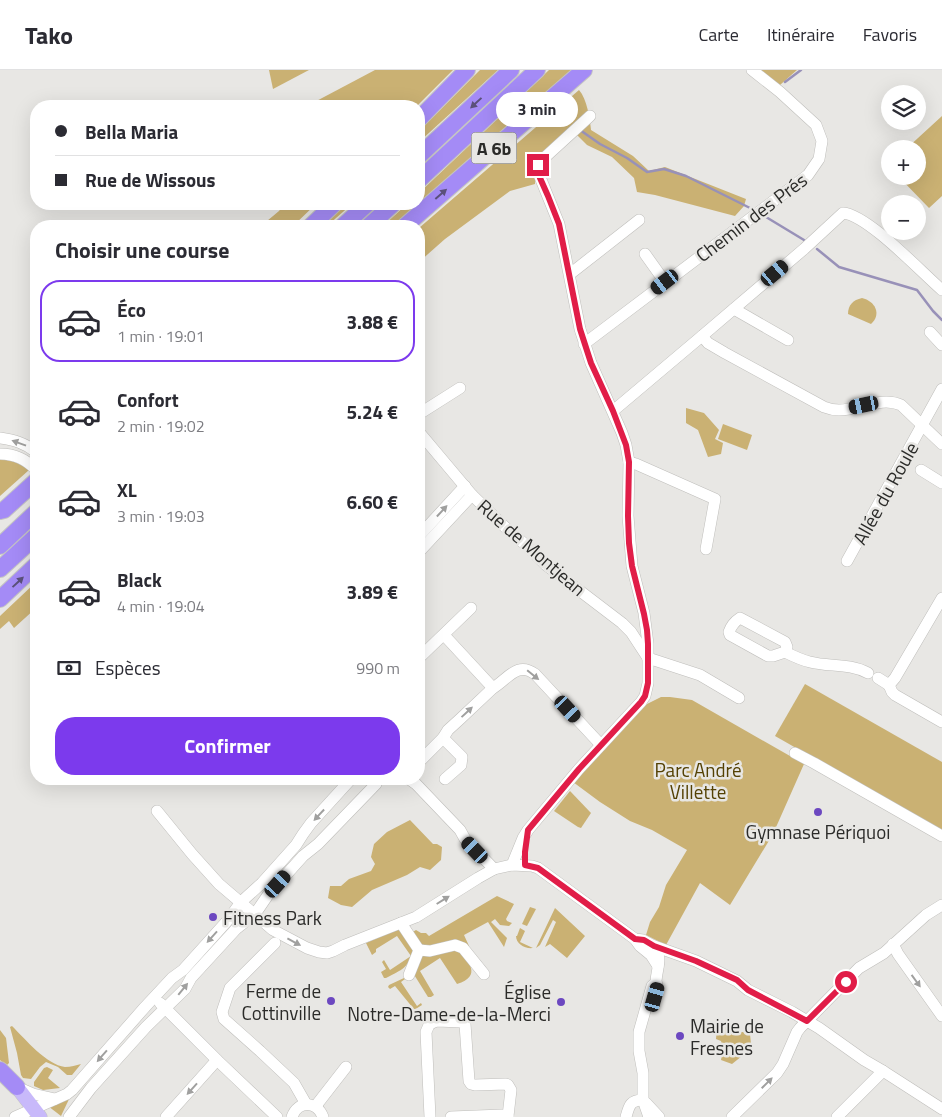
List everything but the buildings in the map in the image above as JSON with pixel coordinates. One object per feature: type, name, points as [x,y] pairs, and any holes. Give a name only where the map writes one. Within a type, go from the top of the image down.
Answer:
[{"type":"highway","points":[[425,113],[467,70]]},
{"type":"highway","points":[[425,150],[511,70]]},
{"type":"highway","points":[[425,174],[537,70]]},
{"type":"highway","name":"A 6b","points":[[425,209],[584,70]]},
{"type":"highway","points":[[317,220],[328,210]]},
{"type":"highway","points":[[350,220],[361,210]]},
{"type":"highway","points":[[376,220],[386,210]]},
{"type":"highway","name":"A 6b","points":[[412,220],[423,210]]},
{"type":"highway","points":[[1,514],[30,487]]},
{"type":"highway","points":[[0,546],[30,518]]},
{"type":"highway","points":[[0,570],[30,542]]},
{"type":"highway","points":[[0,599],[30,571]]},
{"type":"highway","points":[[0,1070],[17,1087]]},
{"type":"main road","points":[[17,1087],[37,1113]]},
{"type":"street","name":"Chemin des Prés","points":[[584,344],[808,174],[819,160],[822,141],[816,125],[780,92],[752,70]]},
{"type":"street","points":[[512,865],[522,838],[579,769],[636,708],[645,696],[648,683],[647,630],[630,551],[628,516],[629,462],[626,445],[584,344],[559,224],[538,172],[538,165],[543,159],[590,116]]},
{"type":"street","points":[[613,411],[804,249],[843,213],[848,213],[858,218],[872,228],[942,290]]},
{"type":"street","points":[[570,274],[639,220]]},
{"type":"street","points":[[645,254],[665,282]]},
{"type":"street","points":[[734,309],[788,340]]},
{"type":"street","points":[[930,332],[942,345]]},
{"type":"street","points":[[702,336],[708,343],[725,354],[824,407],[841,410],[878,403],[895,402],[901,405],[942,444]]},
{"type":"street","points":[[425,410],[460,388]]},
{"type":"street","name":"Allée du Roule","points":[[847,561],[942,389]]},
{"type":"street","points":[[0,438],[23,443],[30,448]]},
{"type":"street","name":"Rue de Montjean","points":[[425,439],[468,490],[507,529],[546,565],[622,622],[648,658]]},
{"type":"street","points":[[0,454],[20,457],[30,465]]},
{"type":"street","points":[[629,462],[715,500],[706,549]]},
{"type":"street","points":[[921,470],[942,483]]},
{"type":"street","points":[[425,530],[468,490]]},
{"type":"street","points":[[425,544],[468,490]]},
{"type":"street","points":[[889,685],[942,598]]},
{"type":"street","points":[[425,652],[471,608]]},
{"type":"street","points":[[785,652],[787,647],[785,642],[740,618],[731,627],[730,635],[768,656],[785,652],[798,659],[812,663],[856,668],[873,675],[889,685],[895,695],[942,722]]},
{"type":"street","points":[[444,635],[493,688]]},
{"type":"street","points":[[648,658],[700,675],[739,698]]},
{"type":"street","points":[[425,756],[444,738],[448,730],[493,688],[518,669],[530,670],[536,674],[601,745]]},
{"type":"street","points":[[444,738],[462,757],[461,765],[445,779]]},
{"type":"street","points":[[795,753],[942,836]]},
{"type":"street","points":[[15,1117],[37,1113],[55,1099],[68,1094],[72,1090],[172,978],[183,970],[241,902],[262,884],[346,785]]},
{"type":"street","points":[[69,1117],[91,1088],[185,988],[191,978],[236,929],[255,914],[268,895],[303,856],[318,844],[375,785]]},
{"type":"street","points":[[417,785],[494,869]]},
{"type":"street","points":[[157,811],[219,884],[272,930],[319,952],[327,953],[416,917],[494,869],[512,865],[538,868],[635,939],[644,940],[658,955],[696,961],[737,980],[748,990],[807,1021],[864,1060],[942,1109]]},
{"type":"street","points":[[525,865],[528,830]]},
{"type":"street","points":[[732,1117],[777,1073],[797,1032],[859,968],[884,952],[926,915],[942,905]]},
{"type":"street","points":[[401,923],[419,950]]},
{"type":"street","points":[[275,943],[230,988],[222,1012],[224,1019],[294,1083],[315,1109]]},
{"type":"street","points":[[893,944],[942,1016]]},
{"type":"street","points":[[419,950],[430,951],[455,945],[463,948],[484,974]]},
{"type":"street","points":[[409,975],[419,950]]},
{"type":"street","points":[[649,1117],[643,1100],[641,1057],[658,987],[656,983],[658,955]]},
{"type":"street","points":[[155,998],[277,1117]]},
{"type":"street","points":[[430,1117],[426,1032],[429,1025],[437,1021],[462,1022],[465,1024],[469,1081],[471,1084],[506,1084],[511,1090],[508,1117],[502,1115],[451,1117]]},
{"type":"street","points":[[166,1117],[217,1060]]},
{"type":"street","points":[[315,1109],[346,1067]]},
{"type":"street","points":[[838,1117],[883,1071]]},
{"type":"street","points":[[17,1087],[33,1094],[55,1099]]},
{"type":"street","points":[[626,1117],[632,1102],[636,1100],[643,1100],[659,1117]]},
{"type":"street","points":[[292,1117],[296,1109],[301,1106],[315,1109]]},
{"type":"green space","points":[[269,70],[309,70],[273,89]]},
{"type":"green space","points":[[375,70],[453,70],[423,100],[318,100]]},
{"type":"green space","points":[[480,70],[498,70],[425,137],[425,125]]},
{"type":"green space","points":[[549,70],[573,70],[425,199],[425,187]]},
{"type":"green space","points":[[760,70],[797,70],[780,85]]},
{"type":"green space","points":[[579,90],[586,104],[591,130],[633,156],[649,171],[665,167],[746,199],[744,206],[735,216],[637,192],[634,178],[612,157],[587,145],[571,129],[535,164],[535,184],[510,191],[445,239],[425,257],[425,223]]},
{"type":"green space","points":[[942,116],[942,196],[929,208],[926,205],[926,195],[916,195],[907,185],[926,185],[926,140],[916,140]]},
{"type":"green space","points":[[310,210],[299,220],[268,220],[279,211]]},
{"type":"green space","points":[[339,210],[345,210],[334,220],[329,220]]},
{"type":"green space","points":[[400,210],[412,210],[401,220],[390,220]]},
{"type":"green space","points":[[862,298],[876,308],[876,316],[871,324],[848,314],[852,303]]},
{"type":"green space","points":[[686,408],[704,413],[719,430],[715,439],[723,443],[721,454],[708,457],[698,430],[686,423]]},
{"type":"green space","points":[[723,424],[752,435],[747,450],[718,439]]},
{"type":"green space","points":[[0,460],[15,462],[29,470],[0,496]]},
{"type":"green space","points":[[30,588],[30,613],[14,628],[9,621],[0,629],[0,616]]},
{"type":"green space","points":[[805,684],[942,762],[942,831],[775,736]]},
{"type":"green space","name":"Parc André Villette","points":[[661,697],[692,700],[804,764],[773,834],[730,905],[700,883],[666,945],[646,935],[650,922],[659,907],[666,885],[687,850],[652,830],[630,821],[573,782],[647,704]]},
{"type":"green space","points":[[570,791],[591,813],[581,828],[554,811]]},
{"type":"green space","points":[[410,820],[433,844],[442,847],[441,860],[430,870],[420,867],[407,875],[372,890],[352,907],[341,905],[328,898],[330,886],[341,886],[349,879],[371,871],[375,864],[371,857],[374,844],[387,832]]},
{"type":"green space","points":[[497,896],[514,904],[506,919],[512,923],[509,926],[500,925],[495,919],[491,922],[507,938],[504,947],[488,922],[464,935],[469,946],[465,947],[423,947],[411,933],[416,930],[429,936]]},
{"type":"green space","points":[[530,907],[536,909],[527,926],[522,924]]},
{"type":"green space","points":[[555,908],[585,936],[567,958],[550,944],[545,947],[556,922],[553,920],[540,945],[536,948]]},
{"type":"green space","points":[[400,928],[415,949],[409,961],[404,968],[384,978],[381,972],[386,969],[382,962],[384,960],[390,970],[411,956],[397,936],[376,949],[376,952],[372,955],[366,943]]},
{"type":"green space","points":[[520,928],[525,931],[520,942],[533,948],[524,947],[519,944],[516,936]]},
{"type":"green space","points":[[458,948],[469,963],[471,968],[470,977],[457,984],[440,958],[420,971],[434,995],[428,997],[413,973],[422,955]]},
{"type":"green space","points":[[404,978],[401,982],[417,1006],[421,1003],[422,1005],[411,1012],[409,1012],[413,1008],[395,986],[390,989],[388,987]]},
{"type":"green space","points":[[725,1024],[735,1032],[750,1034],[751,1044],[742,1056],[732,1064],[721,1060],[723,1048],[721,1041],[716,1039],[717,1028]]},
{"type":"green space","points":[[12,1026],[51,1062],[65,1067],[81,1064],[72,1075],[67,1075],[58,1067],[46,1062],[31,1079],[23,1078],[10,1027]]},
{"type":"green space","points":[[0,1030],[6,1038],[9,1063],[6,1066],[0,1060]]},
{"type":"green space","points":[[47,1067],[53,1070],[48,1078],[60,1088],[43,1090],[34,1086],[34,1082],[44,1068]]},
{"type":"green space","points":[[71,1095],[61,1116],[48,1106]]},
{"type":"waterway","points":[[785,82],[801,70]]},
{"type":"waterway","points":[[580,130],[647,172],[664,169],[686,176],[750,208]]},
{"type":"waterway","points":[[766,217],[804,240]]},
{"type":"waterway","points":[[817,249],[839,267],[917,290],[942,320]]},
{"type":"place","name":"Gymnase Périquoi","points":[[818,812]]},
{"type":"place","name":"Fitness Park","points":[[213,917]]},
{"type":"place","name":"Ferme de Cottinville","points":[[331,1001]]},
{"type":"place","name":"Église Notre-Dame-de-la-Merci","points":[[561,1002]]},
{"type":"place","name":"Mairie de Fresnes","points":[[680,1036]]},
{"type":"route","points":[[538,165],[540,178],[559,224],[584,344],[626,445],[629,462],[629,543],[634,576],[647,630],[648,683],[645,696],[641,702],[579,769],[528,830],[525,865],[538,868],[635,939],[644,940],[654,946],[696,961],[737,980],[748,990],[807,1021],[846,982]]}]
